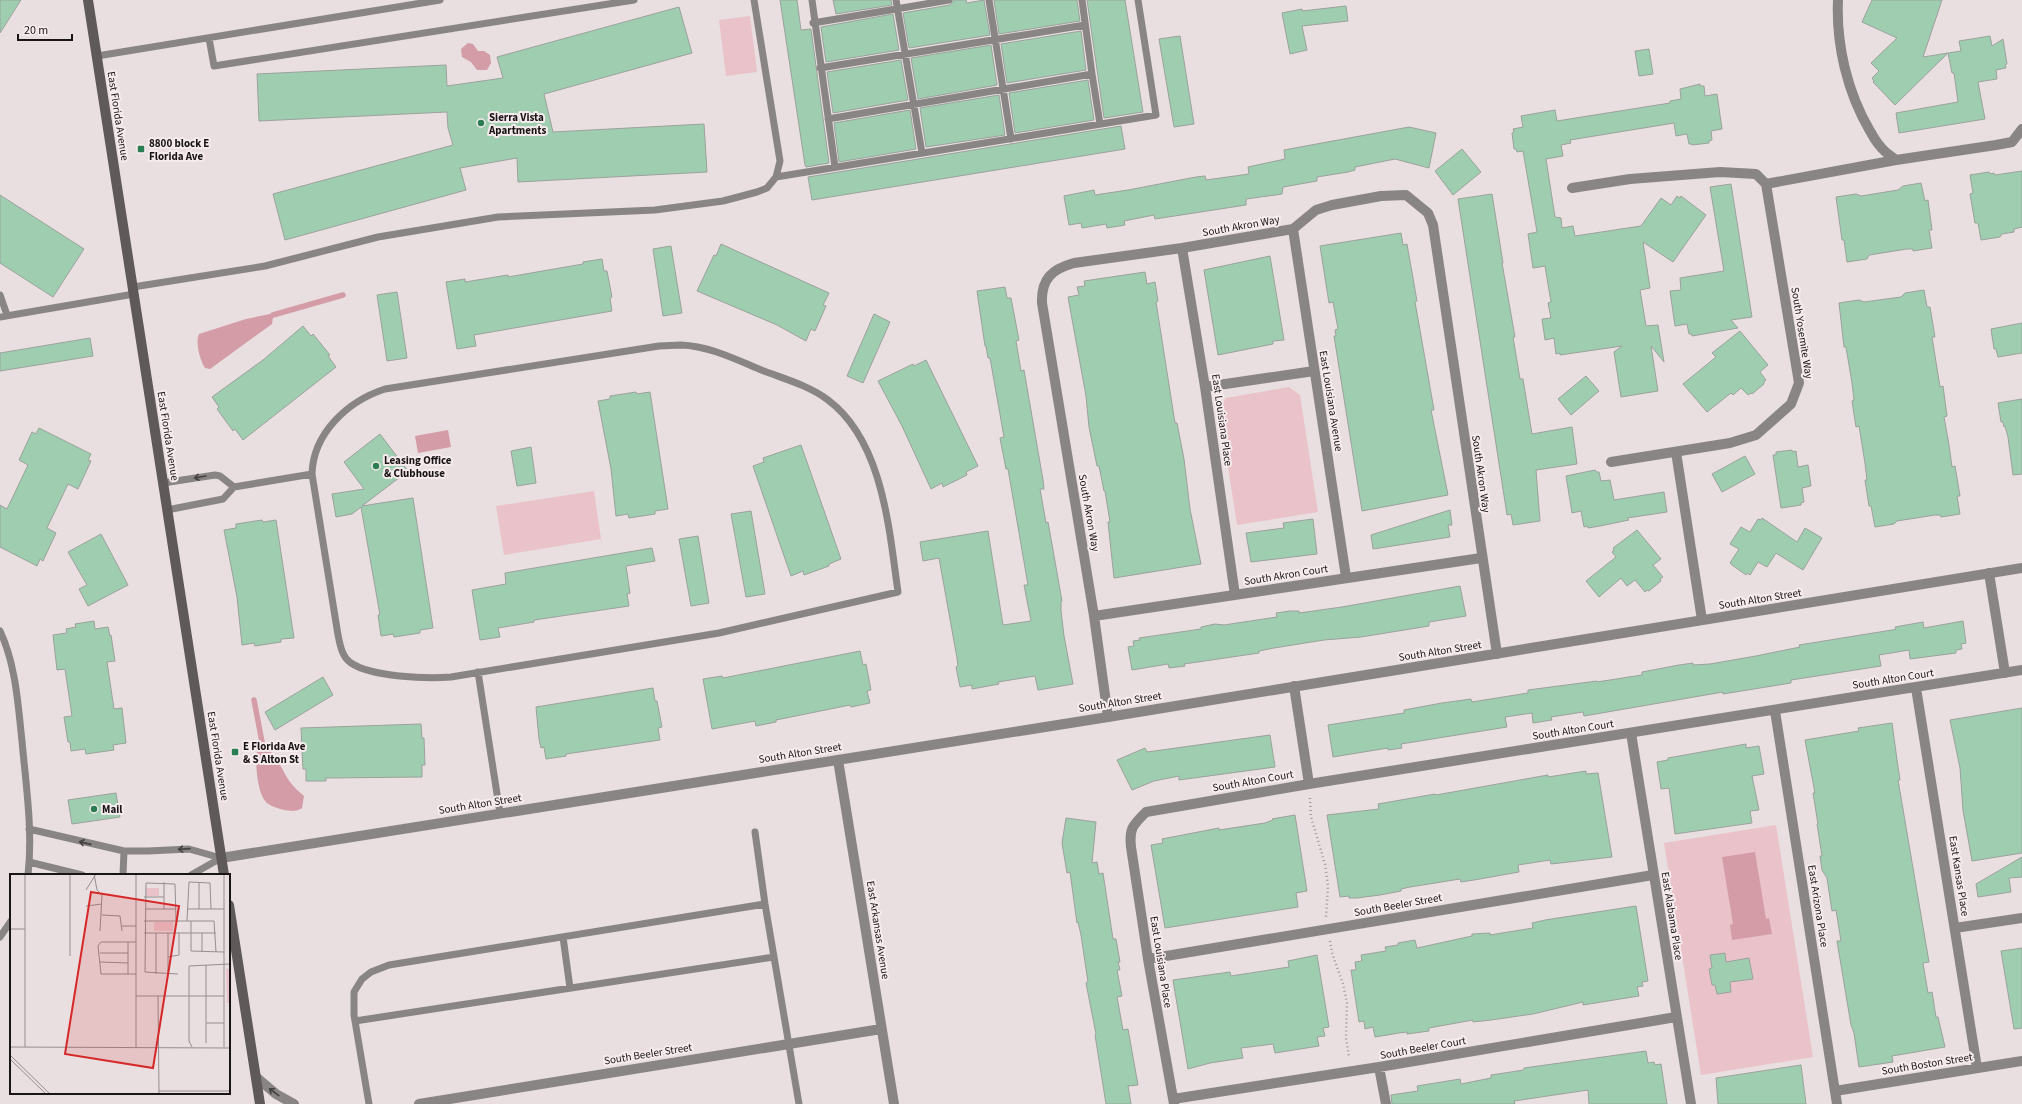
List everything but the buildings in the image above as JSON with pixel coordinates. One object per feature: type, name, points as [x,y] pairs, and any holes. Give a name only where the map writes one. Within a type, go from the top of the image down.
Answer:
[{"type":"main road","name":"East Florida Avenue","points":[[88,0],[224,874]]},
{"type":"main road","points":[[230,912],[260,1104]]},
{"type":"street","points":[[1838,0],[1837,15],[1845,68],[1851,89],[1864,121],[1879,146],[1896,160]]},
{"type":"street","points":[[1572,188],[1630,179],[1720,172],[1756,174],[1766,184],[1896,160],[2012,142],[2022,129]]},
{"type":"street","name":"South Yosemite Way","points":[[1612,462],[1730,443],[1756,435],[1791,404],[1799,383],[1766,184]]},
{"type":"street","name":"South Akron Way","points":[[1108,717],[1094,616],[1041,291],[1051,273],[1061,266],[1182,248],[1293,229],[1316,210],[1332,204],[1381,196],[1406,195],[1428,212],[1433,225],[1481,558],[1497,654]]},
{"type":"street","name":"East Louisiana Avenue","points":[[1293,229],[1346,577]]},
{"type":"street","name":"East Louisiana Place","points":[[1182,248],[1205,387],[1235,595]]},
{"type":"street","points":[[1205,387],[1314,371]]},
{"type":"street","points":[[1676,452],[1702,620]]},
{"type":"street","name":"South Akron Court","points":[[1094,616],[1346,577],[1481,558]]},
{"type":"street","name":"South Alton Street","points":[[221,858],[1108,717],[2022,568]]},
{"type":"street","points":[[1989,573],[2004,673]]},
{"type":"street","name":"South Alton Court","points":[[1133,824],[1146,812],[1309,784],[1775,711],[2022,670]]},
{"type":"street","points":[[1294,686],[1309,784]]},
{"type":"street","name":"East Kansas Place","points":[[1916,688],[1977,1068]]},
{"type":"street","name":"East Arizona Place","points":[[1775,711],[1837,1104]]},
{"type":"street","name":"East Alabama Place","points":[[1631,733],[1691,1104]]},
{"type":"street","name":"East Arkansas Avenue","points":[[838,760],[894,1104]]},
{"type":"street","name":"East Louisiana Place","points":[[1133,824],[1130,835],[1131,847],[1148,959],[1173,1101]]},
{"type":"street","name":"South Beeler Street","points":[[1148,959],[1653,874]]},
{"type":"street","points":[[1955,928],[2022,918]]},
{"type":"street","name":"South Beeler Court","points":[[1173,1101],[1676,1017]]},
{"type":"street","name":"South Beeler Street","points":[[419,1104],[881,1029]]},
{"type":"street","name":"South Boston Street","points":[[1835,1091],[2022,1061]]},
{"type":"street","points":[[1379,1067],[1386,1104]]},
{"type":"street","points":[[256,1077],[276,1094],[294,1104]]},
{"type":"lane","points":[[97,56],[440,0]]},
{"type":"lane","points":[[209,38],[214,66],[634,0]]},
{"type":"lane","points":[[0,295],[4,316],[260,267],[373,238],[498,217],[670,208],[724,201],[762,190],[776,177],[780,161],[754,0]]},
{"type":"lane","points":[[812,0],[813,23],[835,167]]},
{"type":"lane","points":[[896,0],[922,153]]},
{"type":"lane","points":[[813,23],[949,0]]},
{"type":"lane","points":[[988,0],[1011,139]]},
{"type":"lane","points":[[1082,0],[1100,124]]},
{"type":"lane","points":[[776,177],[1156,115],[1138,0]]},
{"type":"lane","points":[[820,68],[1085,24]]},
{"type":"lane","points":[[828,119],[1092,74]]},
{"type":"lane","points":[[667,346],[696,346],[709,349],[808,388],[826,398],[837,407],[860,437],[876,475],[884,501],[898,592],[719,633],[438,678],[412,677],[360,667],[350,662],[345,656],[338,635],[312,474],[313,458],[323,435],[330,426],[352,407],[375,393],[385,389],[667,346]]},
{"type":"lane","points":[[167,510],[223,499],[234,487],[312,474]]},
{"type":"lane","points":[[163,483],[215,475],[220,476],[234,487]]},
{"type":"lane","points":[[0,631],[9,658],[16,691],[27,786],[29,829],[28,874]]},
{"type":"lane","points":[[478,672],[500,813]]},
{"type":"lane","points":[[29,829],[124,851],[189,849],[221,858]]},
{"type":"lane","points":[[755,832],[765,904],[799,1104]]},
{"type":"lane","points":[[123,874],[124,851]]},
{"type":"lane","points":[[193,874],[221,858]]},
{"type":"lane","points":[[29,862],[78,874]]},
{"type":"lane","points":[[369,1104],[355,1021],[354,992],[362,979],[371,972],[389,965],[765,904]]},
{"type":"lane","points":[[0,938],[10,923]]},
{"type":"lane","points":[[563,937],[570,988]]},
{"type":"lane","points":[[355,1021],[774,957]]},
{"type":"shaded area","points":[[750,16],[757,72],[726,76],[719,20]]},
{"type":"shaded area","points":[[468,43],[473,44],[478,51],[484,51],[490,55],[491,63],[487,70],[477,70],[471,62],[462,57],[461,49]]},
{"type":"shaded area","points":[[270,314],[273,317],[272,324],[210,369],[205,368],[201,361],[199,351],[199,334],[246,319]]},
{"type":"shaded area","points":[[1289,387],[1300,395],[1318,512],[1237,525],[1219,409],[1226,398]]},
{"type":"shaded area","points":[[448,430],[451,447],[418,453],[415,436]]},
{"type":"shaded area","points":[[594,491],[601,539],[504,555],[496,506]]},
{"type":"shaded area","points":[[263,747],[272,753],[290,782],[304,796],[302,808],[296,811],[284,810],[271,806],[264,799],[259,786],[256,763],[257,751]]},
{"type":"shaded area","points":[[1776,825],[1813,1057],[1701,1075],[1664,843]]},
{"type":"shaded area","points":[[1755,852],[1766,919],[1769,918],[1772,934],[1732,940],[1730,925],[1733,924],[1722,857]]},
{"type":"waterway","points":[[273,315],[343,295]]},
{"type":"waterway","points":[[254,700],[263,747]]},
{"type":"place","name":"Sierra Vista Apartments","points":[[481,123]]},
{"type":"place","name":"8800 block E Florida Ave","points":[[141,149]]},
{"type":"place","name":"Leasing Office & Clubhouse","points":[[376,466]]},
{"type":"place","name":"E Florida Ave & S Alton St","points":[[235,752]]},
{"type":"place","name":"Mail","points":[[94,809]]}]
